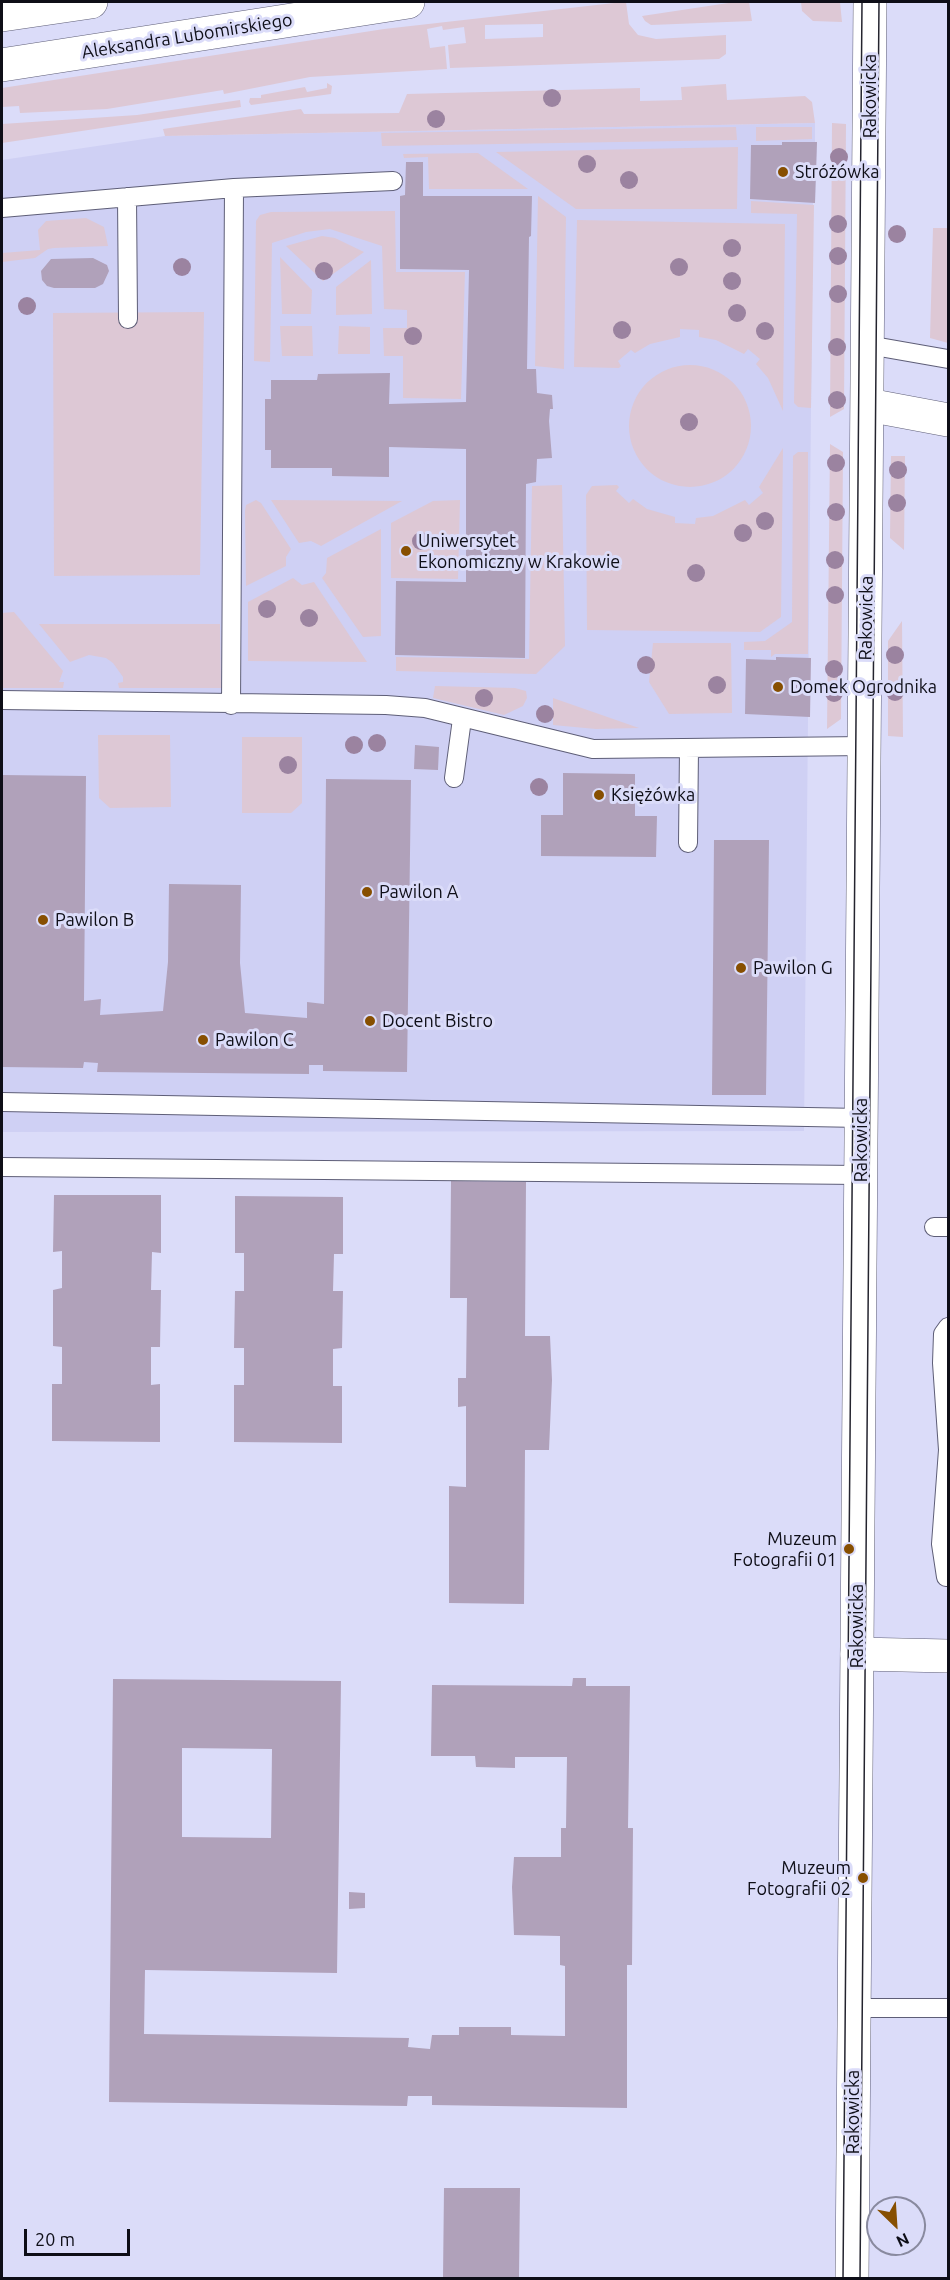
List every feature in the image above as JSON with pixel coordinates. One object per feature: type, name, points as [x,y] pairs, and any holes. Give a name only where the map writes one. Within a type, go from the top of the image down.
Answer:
[{"type":"street","points":[[2,15],[91,2]]},
{"type":"street","name":"Aleksandra Lubomirskiego","points":[[2,65],[408,2]]},
{"type":"street","name":"Rakowicka","points":[[852,2278],[870,2]]},
{"type":"street","points":[[868,405],[948,420]]},
{"type":"street","points":[[857,1654],[948,1656]]},
{"type":"lane","points":[[2,207],[234,188],[393,182]]},
{"type":"lane","points":[[231,705],[234,188]]},
{"type":"lane","points":[[127,197],[128,319]]},
{"type":"lane","points":[[868,345],[948,359]]},
{"type":"lane","points":[[2,700],[231,705],[386,705],[425,708],[593,749],[865,746]]},
{"type":"lane","points":[[454,778],[456,745],[462,718]]},
{"type":"lane","points":[[688,843],[689,748]]},
{"type":"lane","points":[[2,1102],[861,1118]]},
{"type":"lane","points":[[2,1167],[861,1175]]},
{"type":"lane","points":[[948,1327],[943,1334],[948,1450],[941,1544],[946,1577],[948,1577]]},
{"type":"lane","points":[[854,2008],[948,2008]]},
{"type":"shaded area","points":[[626,2],[629,24],[638,35],[656,39],[726,35],[726,54],[719,59],[450,68],[448,45],[466,43],[464,27],[443,30],[442,26],[427,29],[430,48],[445,46],[447,69],[310,77],[224,94],[223,90],[107,109],[20,113],[19,106],[2,107],[2,88],[384,29]],"holes":[[[543,24],[543,37],[485,39],[485,25]]]},
{"type":"shaded area","points":[[735,2],[749,2],[752,21],[651,25],[642,16]]},
{"type":"shaded area","points":[[801,2],[840,2],[842,22],[813,21],[802,11]]},
{"type":"shaded area","points":[[327,83],[332,86],[331,94],[251,105],[249,102],[250,98],[261,98],[261,95],[305,87],[307,92],[327,88]]},
{"type":"shaded area","points":[[726,84],[727,100],[805,96],[812,102],[815,123],[165,136],[163,129],[301,109],[304,114],[399,113],[407,94],[640,88],[640,101],[682,100],[681,87]]},
{"type":"shaded area","points":[[240,100],[241,107],[2,143],[2,124],[137,115]]},
{"type":"shaded area","name":"Uniwersytet Ekonomiczny w Krakowie","points":[[815,123],[815,142],[817,142],[815,203],[813,203],[804,1131],[2,1132],[2,160],[165,136]]},
{"type":"shaded area","points":[[832,123],[846,124],[844,409],[830,417]]},
{"type":"shaded area","points":[[736,127],[737,140],[382,146],[381,133]]},
{"type":"shaded area","points":[[756,127],[812,127],[812,139],[756,141]]},
{"type":"shaded area","points":[[738,147],[737,209],[576,209],[496,152]]},
{"type":"shaded area","points":[[478,153],[528,189],[429,189],[428,157],[404,158],[403,154]]},
{"type":"shaded area","points":[[538,196],[566,217],[564,369],[535,366]]},
{"type":"shaded area","points":[[751,201],[814,205],[811,408],[798,407],[794,403],[797,214],[751,213]]},
{"type":"shaded area","points":[[395,211],[396,272],[465,272],[461,399],[403,398],[403,356],[384,356],[383,328],[407,328],[407,310],[384,309],[382,246],[330,229],[306,232],[272,243],[270,362],[254,361],[256,221],[260,215],[271,212]]},
{"type":"shaded area","points":[[86,218],[104,227],[108,246],[54,248],[48,249],[35,258],[2,262],[2,253],[40,250],[38,230],[46,221]]},
{"type":"shaded area","points":[[577,220],[785,224],[783,411],[768,378],[756,364],[760,359],[748,349],[744,354],[716,340],[699,337],[699,330],[680,329],[680,337],[650,344],[635,353],[631,350],[618,361],[621,366],[619,368],[574,367]]},
{"type":"shaded area","points":[[933,228],[948,228],[948,343],[930,338]]},
{"type":"shaded area","points":[[322,236],[335,238],[364,252],[323,281],[286,246]]},
{"type":"shaded area","points":[[280,257],[312,290],[311,314],[282,314]]},
{"type":"shaded area","points":[[371,260],[372,314],[336,315],[336,287]]},
{"type":"shaded area","points":[[204,312],[200,575],[54,576],[53,313]]},
{"type":"shaded area","points":[[280,326],[312,326],[313,356],[282,356]]},
{"type":"shaded area","points":[[339,326],[370,327],[370,354],[338,354]]},
{"type":"shaded area","points":[[690,365],[713,369],[733,383],[747,403],[751,426],[747,449],[733,469],[713,483],[690,487],[667,483],[647,469],[633,449],[629,426],[633,403],[647,383],[667,369]]},
{"type":"shaded area","points":[[830,444],[843,452],[841,719],[827,729]]},
{"type":"shaded area","points":[[783,448],[781,617],[760,632],[587,630],[586,495],[592,486],[617,485],[619,487],[616,491],[629,503],[633,499],[647,509],[675,517],[675,523],[695,524],[696,518],[713,516],[745,500],[749,505],[763,493],[759,487]]},
{"type":"shaded area","points":[[798,452],[808,452],[808,654],[775,654],[771,657],[771,650],[744,650],[744,642],[765,641],[792,622],[793,456]]},
{"type":"shaded area","points":[[891,456],[905,456],[904,550],[890,538]]},
{"type":"shaded area","points":[[562,485],[565,646],[536,674],[396,671],[396,657],[529,659],[532,486]]},
{"type":"shaded area","points":[[256,500],[261,503],[291,549],[286,557],[286,566],[246,586],[245,511],[246,505]]},
{"type":"shaded area","points":[[271,500],[402,501],[321,546],[311,541],[299,543]]},
{"type":"shaded area","points":[[460,500],[458,579],[391,578],[391,523],[433,501]]},
{"type":"shaded area","points":[[381,529],[381,636],[363,637],[322,578],[326,573],[327,558]]},
{"type":"shaded area","points":[[293,578],[302,585],[314,582],[367,662],[248,661],[248,602]]},
{"type":"shaded area","points":[[14,612],[63,671],[59,682],[64,682],[63,688],[2,688],[2,613]]},
{"type":"shaded area","points":[[902,621],[903,737],[888,736],[888,641]]},
{"type":"shaded area","points":[[39,624],[220,624],[221,688],[119,688],[118,683],[123,682],[123,677],[113,663],[106,658],[89,655],[70,662]]},
{"type":"shaded area","points":[[653,643],[731,643],[732,713],[669,714],[649,682]]},
{"type":"shaded area","points":[[435,686],[515,688],[526,691],[527,698],[523,706],[504,715],[433,698]]},
{"type":"shaded area","points":[[553,698],[639,728],[596,729],[553,725]]},
{"type":"shaded area","points":[[98,735],[170,735],[171,807],[110,808],[99,798]]},
{"type":"shaded area","points":[[242,737],[302,737],[302,803],[291,813],[242,813]]},
{"type":"building","name":"Stróżówka","points":[[782,142],[817,142],[815,203],[750,199],[751,145],[782,145]]},
{"type":"building","points":[[406,162],[423,162],[423,196],[532,196],[531,236],[529,237],[527,369],[536,369],[537,393],[552,395],[553,409],[550,409],[549,421],[552,458],[537,459],[536,482],[526,484],[525,658],[395,655],[396,581],[466,582],[466,449],[389,447],[389,477],[332,476],[332,468],[271,468],[271,450],[265,450],[265,399],[271,399],[271,380],[317,380],[318,374],[390,373],[389,404],[466,402],[469,270],[400,269],[400,196],[405,195]]},
{"type":"building","points":[[93,258],[107,265],[109,271],[103,284],[95,288],[54,288],[47,286],[42,280],[41,271],[51,259]]},
{"type":"building","name":"Domek Ogrodnika","points":[[776,657],[811,658],[810,717],[745,714],[746,659],[776,660]]},
{"type":"building","points":[[415,745],[439,747],[438,770],[414,769]]},
{"type":"building","name":"Księżówka","points":[[563,773],[635,774],[635,816],[657,816],[656,857],[541,856],[541,815],[563,815]]},
{"type":"building","points":[[2,775],[86,776],[84,1001],[101,999],[100,1015],[163,1011],[168,962],[169,884],[241,885],[240,963],[245,1013],[307,1018],[307,1002],[324,1004],[326,779],[411,780],[407,1072],[323,1071],[323,1065],[309,1065],[309,1074],[97,1072],[98,1063],[84,1062],[83,1068],[2,1067]]},
{"type":"building","name":"Pawilon G","points":[[714,840],[769,840],[766,1095],[712,1095]]},
{"type":"building","points":[[451,1181],[526,1182],[525,1336],[550,1336],[552,1380],[549,1450],[525,1450],[524,1604],[449,1603],[449,1486],[466,1487],[466,1406],[458,1407],[458,1378],[466,1378],[467,1298],[450,1298]]},
{"type":"building","points":[[54,1195],[161,1195],[161,1253],[152,1252],[151,1290],[161,1290],[160,1347],[151,1347],[151,1385],[160,1384],[160,1442],[52,1441],[52,1384],[62,1384],[62,1347],[53,1346],[53,1290],[62,1288],[62,1251],[53,1252]]},
{"type":"building","points":[[235,1196],[343,1197],[343,1254],[334,1254],[333,1291],[343,1291],[342,1348],[333,1349],[333,1386],[342,1386],[342,1443],[234,1442],[234,1385],[244,1385],[244,1348],[234,1348],[235,1291],[244,1291],[244,1253],[235,1253]]},
{"type":"building","points":[[573,1678],[586,1678],[586,1686],[630,1686],[628,1828],[633,1828],[632,1965],[627,1965],[627,2108],[432,2105],[432,2096],[408,2096],[407,2106],[109,2102],[113,1679],[341,1681],[337,1973],[145,1970],[144,2034],[409,2038],[408,2047],[430,2049],[432,2035],[459,2035],[459,2027],[511,2027],[511,2035],[565,2036],[565,1966],[560,1965],[560,1936],[514,1935],[512,1887],[514,1857],[561,1857],[561,1828],[566,1828],[567,1757],[515,1757],[515,1768],[476,1767],[475,1756],[431,1756],[432,1685],[572,1686]],"holes":[[[182,1748],[272,1749],[271,1838],[182,1837]]]},
{"type":"building","points":[[349,1892],[365,1893],[365,1908],[349,1909]]},
{"type":"building","points":[[444,2188],[520,2188],[519,2278],[443,2278]]},
{"type":"tram line","points":[[843,2278],[862,2]]},
{"type":"tram line","points":[[860,2278],[879,2]]},
{"type":"place","name":"Stróżówka","points":[[783,172]]},
{"type":"place","name":"Uniwersytet Ekonomiczny w Krakowie","points":[[406,551]]},
{"type":"place","name":"Domek Ogrodnika","points":[[778,687]]},
{"type":"place","name":"Księżówka","points":[[599,795]]},
{"type":"place","name":"Pawilon A","points":[[367,892]]},
{"type":"place","name":"Pawilon B","points":[[43,920]]},
{"type":"place","name":"Pawilon G","points":[[741,968]]},
{"type":"place","name":"Docent Bistro","points":[[370,1021]]},
{"type":"place","name":"Pawilon C","points":[[203,1040]]},
{"type":"place","name":"Muzeum Fotografii 01","points":[[849,1549]]},
{"type":"place","name":"Muzeum Fotografii 02","points":[[863,1878]]}]
